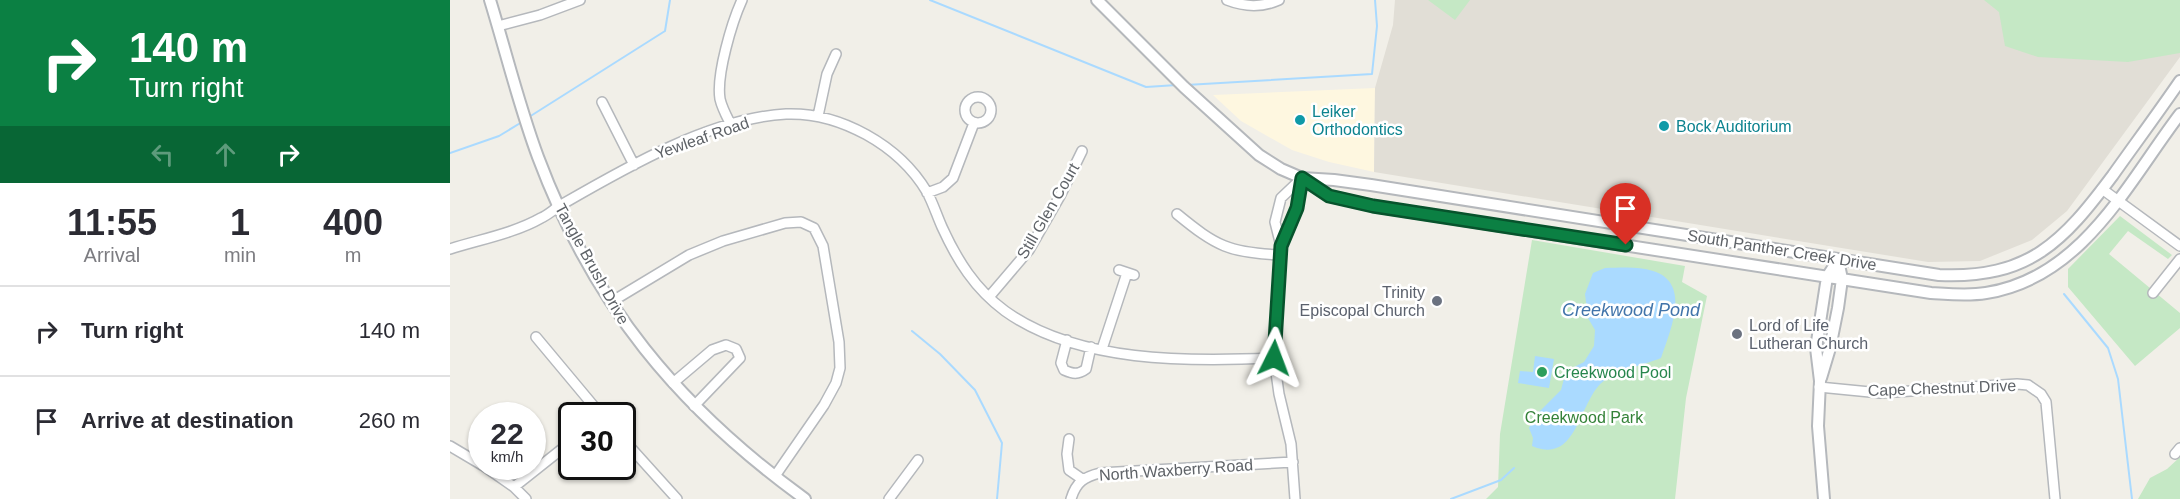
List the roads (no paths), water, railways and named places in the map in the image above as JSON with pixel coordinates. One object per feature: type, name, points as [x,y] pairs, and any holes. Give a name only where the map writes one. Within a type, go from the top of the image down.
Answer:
[{"type":"street","name":"Tangle Brush Drive","points":[[490,0],[526,121],[559,207],[582,253],[611,302],[645,350],[694,406],[734,444],[805,499]]},
{"type":"street","points":[[498,26],[540,15],[580,0]]},
{"type":"street","points":[[731,125],[720,98],[720,84],[734,18],[742,0]]},
{"type":"street","name":"South Panther Creek Drive","points":[[1098,0],[1180,83],[1259,155],[1281,169],[1302,178],[1329,196],[1373,206],[1931,293],[1960,295],[1987,293],[2011,287],[2056,266],[2095,229],[2180,114]]},
{"type":"street","points":[[1227,0],[1252,6],[1265,6],[1279,0]]},
{"type":"street","points":[[818,116],[827,74],[836,54]]},
{"type":"street","name":"South Panther Creek Drive","points":[[1302,178],[1371,185],[1939,275],[1971,275],[2003,269],[2027,261],[2063,236],[2102,189],[2180,81]]},
{"type":"street","name":"Yewleaf Road","points":[[602,102],[634,165]]},
{"type":"street","name":"Yewleaf Road","points":[[450,249],[540,219],[645,158],[731,125],[783,114],[818,116],[842,123],[874,140],[904,163],[927,193],[967,274],[989,297],[1018,319],[1067,340],[1135,356],[1177,360],[1274,358]]},
{"type":"street","points":[[927,193],[943,187],[953,178],[974,123]]},
{"type":"street","name":"Still Glen Court","points":[[989,297],[1029,250],[1082,152]]},
{"type":"street","points":[[1295,499],[1291,444],[1279,394],[1274,358],[1281,250],[1275,222],[1281,198],[1302,178]]},
{"type":"street","points":[[1281,250],[1297,208],[1302,178]]},
{"type":"street","points":[[2102,189],[2180,246]]},
{"type":"street","points":[[1177,214],[1198,232],[1224,248],[1249,254],[1281,250]]},
{"type":"street","points":[[611,302],[688,255],[705,248],[785,223],[801,222],[814,228],[823,246],[839,342],[840,368],[836,383],[824,405],[775,476]]},
{"type":"street","points":[[2153,293],[2180,259]]},
{"type":"street","points":[[1824,499],[1818,426],[1820,384],[1816,348],[1827,277],[1838,260]]},
{"type":"street","points":[[1820,384],[1835,328],[1842,279],[1838,260]]},
{"type":"street","points":[[1102,349],[1127,273]]},
{"type":"street","points":[[536,338],[590,402]]},
{"type":"street","points":[[1067,340],[1061,363],[1064,370],[1073,374],[1081,373],[1086,369],[1091,347]]},
{"type":"street","points":[[673,383],[712,350],[726,345],[736,350],[740,358],[694,406]]},
{"type":"street","name":"Cape Chestnut Drive","points":[[1820,384],[1880,393],[2028,385],[2041,394],[2046,402],[2055,499]]},
{"type":"street","points":[[1069,439],[1067,454],[1069,470],[1082,479]]},
{"type":"street","points":[[450,446],[468,457]]},
{"type":"street","points":[[514,487],[558,452]]},
{"type":"street","points":[[636,454],[677,499]]},
{"type":"street","points":[[889,499],[918,460]]},
{"type":"street","name":"North Waxberry Road","points":[[1071,499],[1082,479],[1100,473],[1293,462]]},
{"type":"street","points":[[504,480],[526,499]]},
{"type":"water","name":"Creekwood Pond","points":[[1605,268],[1647,269],[1665,277],[1672,286],[1675,309],[1661,358],[1605,380],[1596,389],[1569,439],[1559,447],[1548,450],[1532,446],[1533,438],[1529,428],[1534,417],[1561,390],[1566,371],[1584,362],[1594,346],[1595,330],[1588,318],[1585,294],[1593,273]]},
{"type":"water","name":"Creekwood Pool","points":[[1535,356],[1554,359],[1549,388],[1518,383],[1520,371],[1533,372]]},
{"type":"waterway","points":[[529,117],[665,31],[670,0]]},
{"type":"waterway","points":[[930,0],[1146,87],[1177,85]]},
{"type":"waterway","points":[[1186,85],[1372,74],[1377,26],[1375,0]]},
{"type":"waterway","points":[[450,153],[499,136],[522,122]]},
{"type":"waterway","points":[[2064,294],[2108,348],[2118,379],[2132,499]]},
{"type":"waterway","points":[[912,331],[940,354],[975,390],[1002,443],[997,499]]},
{"type":"waterway","points":[[1451,499],[1501,480],[1514,468]]},
{"type":"place","name":"Leiker Orthodontics","points":[[1300,120]]},
{"type":"place","name":"Bock Auditorium","points":[[1664,126]]},
{"type":"place","name":"Trinity Episcopal Church","points":[[1437,301]]},
{"type":"place","name":"Lord of Life Lutheran Church","points":[[1737,334]]},
{"type":"place","name":"Creekwood Pool","points":[[1542,372]]},
{"type":"park label","name":"Creekwood Park","points":[[1584,417]]}]
